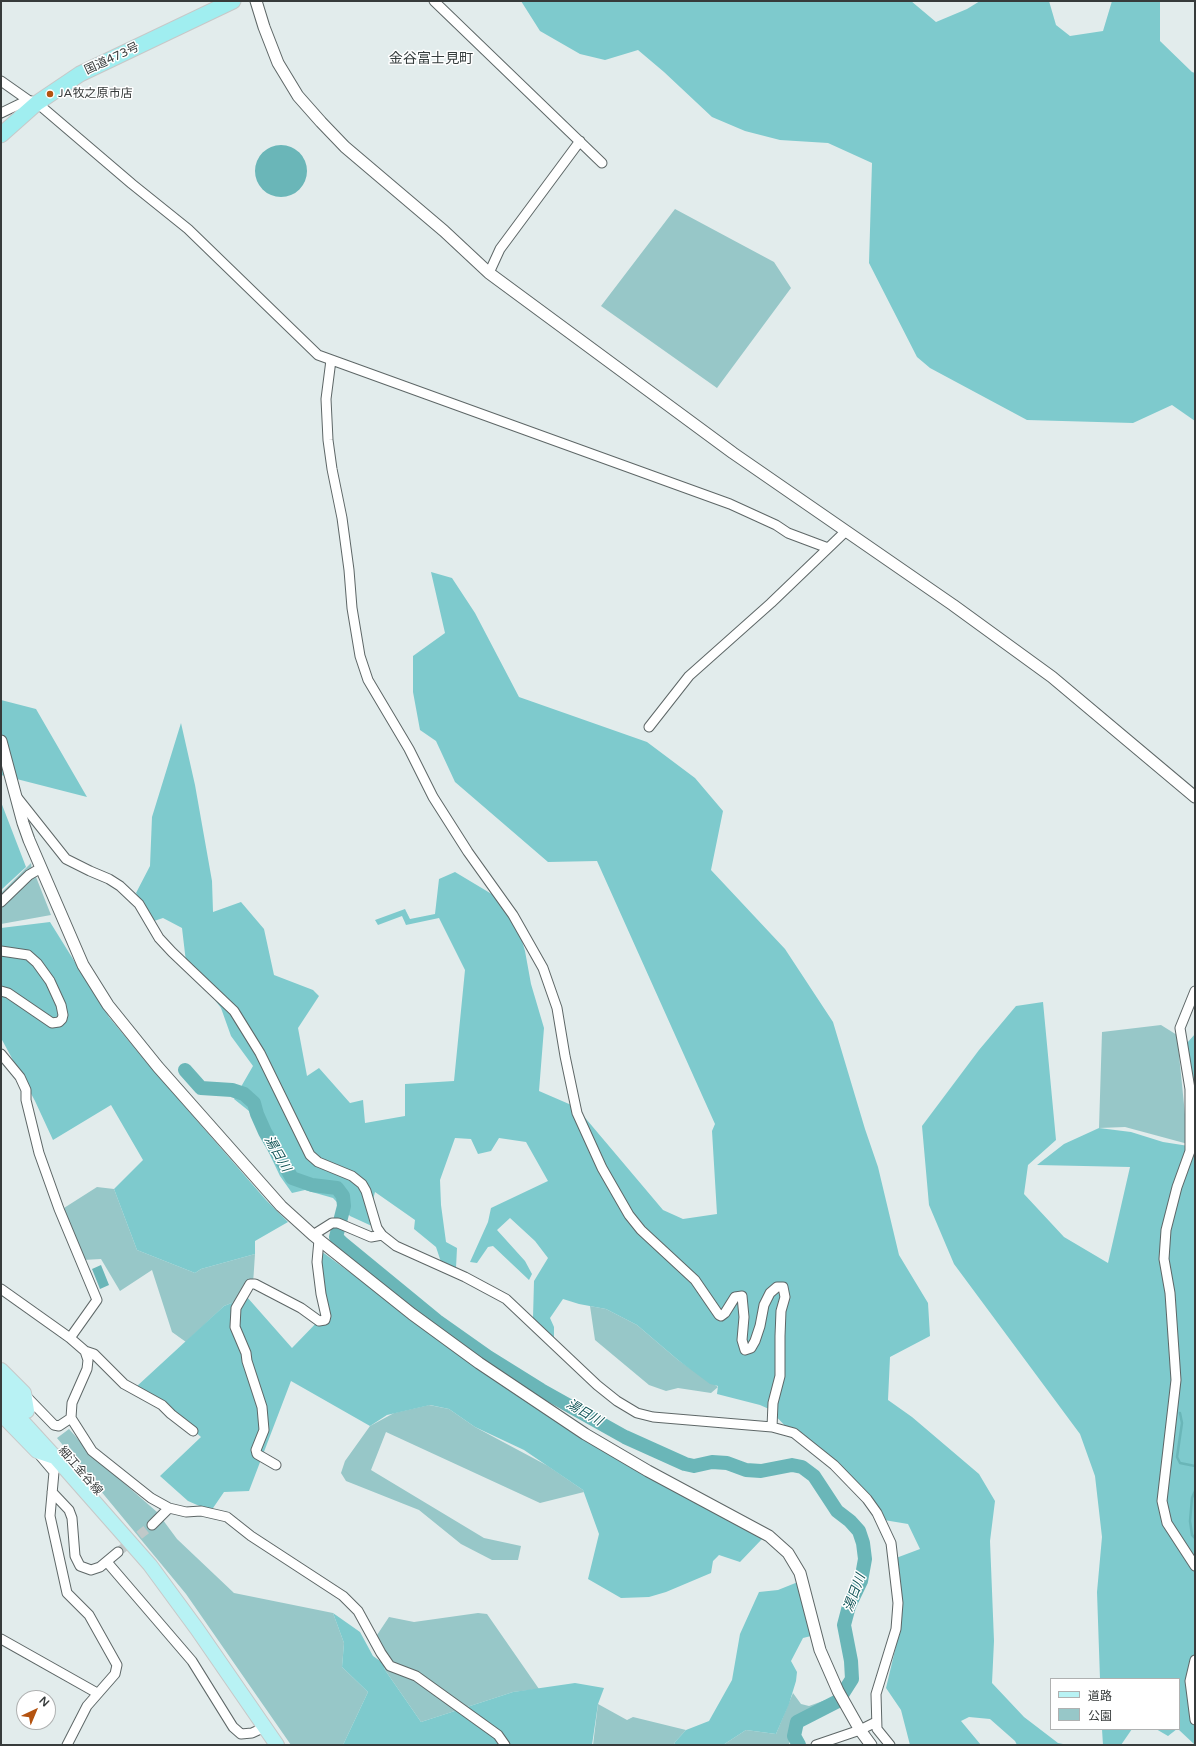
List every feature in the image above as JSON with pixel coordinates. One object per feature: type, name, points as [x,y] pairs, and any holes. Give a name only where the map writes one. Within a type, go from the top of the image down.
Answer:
[{"type":"highway","name":"国道473号","points":[[1,135],[32,101],[80,74],[233,1]]},
{"type":"main road","points":[[1,1370],[24,1393],[27,1411]]},
{"type":"main road","name":"細江金谷線","points":[[1,1385],[27,1411],[115,1513],[130,1532],[150,1565]]},
{"type":"main road","name":"細江金谷線","points":[[1,1398],[56,1457],[150,1565],[197,1629],[277,1745]]},
{"type":"main road","points":[[1,1414],[36,1451],[56,1457]]},
{"type":"street","points":[[256,1],[278,63],[298,96],[307,107],[345,147],[444,231],[489,272],[733,453],[1052,677],[1195,797]]},
{"type":"street","points":[[434,1],[602,163]]},
{"type":"street","points":[[1,81],[61,122],[132,184],[188,229],[318,355],[730,504],[788,533],[828,548]]},
{"type":"street","points":[[1,113],[32,101]]},
{"type":"street","points":[[489,272],[500,249],[580,141]]},
{"type":"street","points":[[331,360],[326,399],[328,440],[342,518],[349,570],[352,608],[359,649],[368,680],[409,749],[433,797],[468,852],[514,915],[543,968],[557,1008],[577,1113],[602,1168],[629,1215],[641,1230],[669,1254],[695,1280],[719,1315],[721,1316],[725,1313],[735,1296],[742,1296],[744,1317],[742,1340],[745,1350],[750,1348],[755,1341],[760,1326],[764,1305],[770,1293],[777,1287],[783,1287],[785,1298],[782,1311],[780,1336],[780,1376],[773,1403],[772,1426]]},
{"type":"street","points":[[649,727],[689,676],[772,603],[846,531]]},
{"type":"street","points":[[1,741],[23,823],[83,965],[108,1005],[158,1067],[256,1180],[281,1206],[316,1238],[418,1319],[479,1363],[585,1434],[648,1471],[769,1536],[788,1553],[800,1574],[820,1650],[838,1691],[860,1730],[871,1745]]},
{"type":"street","points":[[16,796],[66,859],[109,879],[120,886],[139,904],[159,938],[234,1011],[260,1053],[310,1155],[318,1162],[352,1176],[362,1184],[366,1191],[376,1228],[382,1235],[396,1246],[466,1277],[506,1299],[597,1385],[617,1401],[637,1413],[653,1417],[772,1426],[794,1433],[834,1465],[867,1499],[877,1512],[891,1543],[898,1603],[896,1629],[876,1694],[877,1729],[890,1745]]},
{"type":"street","points":[[1,902],[29,875],[41,868]]},
{"type":"street","points":[[1,951],[28,955],[37,963],[50,981],[62,1005],[62,1019],[59,1022],[52,1023],[8,993],[1,991]]},
{"type":"street","points":[[1195,991],[1180,1028],[1190,1089],[1190,1151],[1171,1208],[1166,1230],[1164,1259],[1170,1293],[1176,1380],[1162,1501],[1167,1523],[1195,1566]]},
{"type":"street","points":[[1,1054],[20,1077],[26,1090],[26,1100],[39,1153],[59,1208],[97,1300],[70,1338]]},
{"type":"street","points":[[276,1465],[257,1454],[256,1450],[264,1430],[262,1407],[247,1361],[246,1353],[235,1327],[236,1308],[250,1284],[255,1284],[300,1308],[319,1321],[325,1320],[326,1316],[321,1294],[317,1262],[316,1238],[332,1223],[338,1223],[371,1237],[382,1235]]},
{"type":"street","points":[[1,1290],[70,1338],[85,1351],[94,1354],[124,1384],[162,1405],[193,1432]]},
{"type":"street","points":[[85,1351],[88,1360],[87,1369],[72,1403],[71,1418],[92,1451],[151,1498],[169,1508],[186,1512],[201,1511],[226,1517],[251,1536],[343,1596],[358,1611],[380,1653],[390,1666],[416,1676],[498,1735],[505,1745]]},
{"type":"street","points":[[24,1393],[54,1425],[59,1426],[71,1418]]},
{"type":"street","points":[[36,1451],[54,1472],[50,1516],[67,1593],[89,1615],[117,1665],[115,1674],[87,1706],[67,1745]]},
{"type":"street","points":[[52,1492],[69,1510],[72,1518],[75,1556],[80,1566],[92,1570],[107,1562],[118,1552]]},
{"type":"street","points":[[152,1525],[169,1508]]},
{"type":"street","points":[[107,1562],[192,1661],[233,1727],[241,1734],[252,1733],[265,1727]]},
{"type":"street","points":[[1,1639],[98,1693]]},
{"type":"street","points":[[1195,1660],[1190,1681],[1195,1720]]},
{"type":"street","points":[[816,1745],[860,1730],[876,1722]]},
{"type":"green space","points":[[675,209],[774,262],[791,288],[717,388],[601,306]]},
{"type":"green space","points":[[31,863],[32,871],[36,877],[51,915],[1,924],[1,893]]},
{"type":"green space","points":[[1161,1025],[1177,1035],[1188,1144],[1125,1127],[1099,1128],[1102,1032]]},
{"type":"green space","points":[[97,1187],[114,1189],[137,1250],[195,1273],[201,1269],[255,1254],[253,1284],[247,1297],[224,1306],[186,1342],[172,1332],[152,1270],[120,1291],[101,1259],[83,1260],[64,1208]]},
{"type":"green space","points":[[590,1306],[606,1309],[637,1325],[678,1360],[718,1387],[711,1393],[678,1388],[666,1391],[649,1385],[595,1340]]},
{"type":"green space","points":[[429,1405],[449,1409],[475,1427],[548,1466],[583,1490],[584,1492],[540,1503],[386,1432],[371,1470],[484,1538],[521,1546],[518,1560],[492,1560],[461,1544],[419,1510],[346,1481],[341,1473],[345,1461],[370,1426],[394,1413]]},
{"type":"green space","points":[[69,1429],[94,1457],[157,1512],[177,1539],[234,1593],[333,1613],[344,1643],[342,1667],[368,1692],[343,1745],[291,1745],[186,1594],[57,1438]]},
{"type":"green space","points":[[478,1613],[487,1614],[539,1689],[513,1692],[421,1722],[385,1670],[377,1635],[389,1617],[414,1622]]},
{"type":"green space","points":[[793,1693],[801,1704],[809,1706],[831,1698],[827,1704],[794,1722],[789,1744],[723,1745],[746,1730],[776,1734]]},
{"type":"green space","points":[[598,1704],[627,1720],[633,1717],[686,1730],[674,1745],[593,1745]]},
{"type":"shaded area","points":[[521,1],[911,1],[936,22],[967,9],[980,1],[1049,1],[1056,25],[1070,36],[1103,31],[1112,1],[1160,1],[1160,41],[1192,72],[1195,73],[1195,421],[1172,405],[1133,423],[1027,420],[930,368],[917,357],[869,263],[872,163],[828,143],[780,140],[745,131],[712,117],[638,50],[605,60],[580,54],[540,31]]},
{"type":"shaded area","points":[[276,145],[286,145],[300,152],[307,166],[307,176],[300,190],[286,197],[276,197],[266,193],[259,186],[255,176],[255,166],[259,156],[266,149]]},
{"type":"shaded area","points":[[431,572],[452,578],[475,613],[519,697],[647,742],[695,778],[723,811],[711,870],[785,949],[833,1022],[878,1167],[899,1255],[928,1303],[930,1336],[890,1357],[888,1400],[912,1417],[979,1474],[995,1501],[990,1541],[994,1641],[992,1683],[1024,1717],[1058,1743],[1068,1745],[1017,1745],[1015,1741],[990,1719],[969,1717],[961,1721],[981,1745],[910,1745],[901,1710],[886,1688],[896,1646],[901,1597],[896,1558],[920,1549],[908,1524],[884,1520],[841,1468],[789,1430],[769,1409],[760,1405],[717,1394],[718,1386],[710,1384],[678,1360],[637,1325],[606,1309],[579,1304],[563,1299],[550,1318],[554,1327],[554,1338],[533,1318],[534,1281],[548,1258],[535,1241],[510,1218],[497,1230],[525,1261],[532,1274],[529,1280],[493,1246],[488,1247],[477,1263],[470,1262],[488,1222],[491,1208],[548,1181],[526,1142],[499,1138],[491,1151],[478,1154],[471,1139],[455,1138],[440,1180],[441,1205],[446,1242],[457,1248],[456,1268],[442,1265],[436,1247],[414,1229],[415,1220],[375,1192],[369,1215],[374,1227],[350,1216],[333,1198],[305,1190],[292,1193],[280,1176],[249,1111],[234,1099],[253,1066],[231,1036],[221,1008],[186,962],[182,928],[163,918],[154,921],[136,893],[150,866],[152,817],[181,723],[195,785],[212,881],[213,912],[241,902],[264,929],[274,975],[313,990],[319,996],[298,1028],[307,1076],[319,1068],[350,1103],[363,1100],[365,1123],[405,1116],[405,1084],[454,1081],[465,970],[439,918],[406,925],[402,916],[378,925],[375,920],[405,909],[410,919],[435,914],[439,879],[455,872],[495,896],[518,927],[525,951],[531,984],[544,1028],[539,1091],[576,1107],[663,1210],[683,1219],[717,1214],[712,1131],[715,1124],[597,861],[548,862],[455,782],[436,741],[420,730],[413,692],[413,656],[445,633]]},
{"type":"shaded area","points":[[1,700],[36,709],[87,797],[1,775]]},
{"type":"shaded area","points":[[1,802],[26,867],[1,890]]},
{"type":"shaded area","points":[[50,922],[109,1017],[266,1200],[288,1222],[255,1241],[255,1254],[201,1269],[195,1273],[137,1250],[114,1189],[143,1160],[111,1105],[53,1140],[35,1101],[1,1038],[1,928]]},
{"type":"shaded area","points":[[1043,1002],[1056,1140],[1028,1165],[1024,1194],[1064,1237],[1108,1263],[1130,1167],[1037,1165],[1064,1144],[1099,1128],[1131,1132],[1163,1142],[1195,1147],[1195,1745],[1179,1730],[1180,1678],[1100,1678],[1097,1592],[1102,1537],[1095,1476],[1080,1434],[954,1264],[929,1205],[922,1126],[979,1050],[1016,1006]]},
{"type":"shaded area","points":[[1195,1034],[1195,1110],[1187,1043]]},
{"type":"shaded area","points":[[321,1251],[459,1353],[762,1539],[740,1562],[719,1555],[713,1561],[711,1573],[666,1592],[649,1597],[621,1598],[588,1579],[599,1534],[583,1490],[524,1450],[475,1427],[449,1409],[430,1405],[387,1415],[370,1426],[291,1381],[249,1491],[224,1492],[211,1511],[188,1501],[160,1476],[201,1437],[157,1398],[136,1387],[224,1306],[247,1297],[292,1348],[323,1316]]},
{"type":"shaded area","points":[[101,1265],[109,1285],[100,1289],[92,1269]]},
{"type":"shaded area","points":[[798,1582],[811,1636],[803,1638],[791,1661],[797,1672],[796,1681],[789,1704],[776,1734],[746,1730],[723,1745],[674,1745],[686,1730],[709,1721],[732,1680],[740,1634],[759,1592],[778,1590]]},
{"type":"shaded area","points":[[333,1613],[360,1632],[373,1656],[383,1663],[385,1670],[421,1722],[513,1692],[575,1683],[604,1688],[598,1704],[592,1745],[343,1745],[368,1692],[342,1667],[344,1643]]},
{"type":"shaded area","points":[[1102,1730],[1131,1730],[1121,1745],[1103,1745]]},
{"type":"shaded area","points":[[1158,1730],[1176,1730],[1168,1736]]},
{"type":"waterway","name":"湯日川","points":[[185,1070],[201,1088],[232,1090],[244,1094],[254,1103],[265,1132],[292,1178],[312,1185],[337,1188],[343,1196],[344,1206],[336,1237],[437,1321],[488,1357],[541,1390],[625,1437],[685,1464],[694,1466],[712,1462],[727,1463],[746,1470],[761,1471],[792,1465],[802,1467],[814,1476],[837,1511],[850,1521],[859,1531],[863,1543],[865,1559],[861,1581],[849,1606],[844,1625],[851,1661],[852,1679],[838,1701],[797,1722],[794,1736],[799,1745]]},
{"type":"waterway","points":[[1180,1413],[1182,1423],[1177,1457],[1180,1463],[1195,1466]]},
{"type":"waterway","points":[[1195,1491],[1192,1498],[1190,1521],[1192,1535],[1195,1538]]},
{"type":"tunnel","points":[[118,1552],[152,1525]]},
{"type":"place","name":"JA牧之原市店","points":[[50,94]]},
{"type":"district","name":"金谷富士見町","points":[[431,59]]}]
